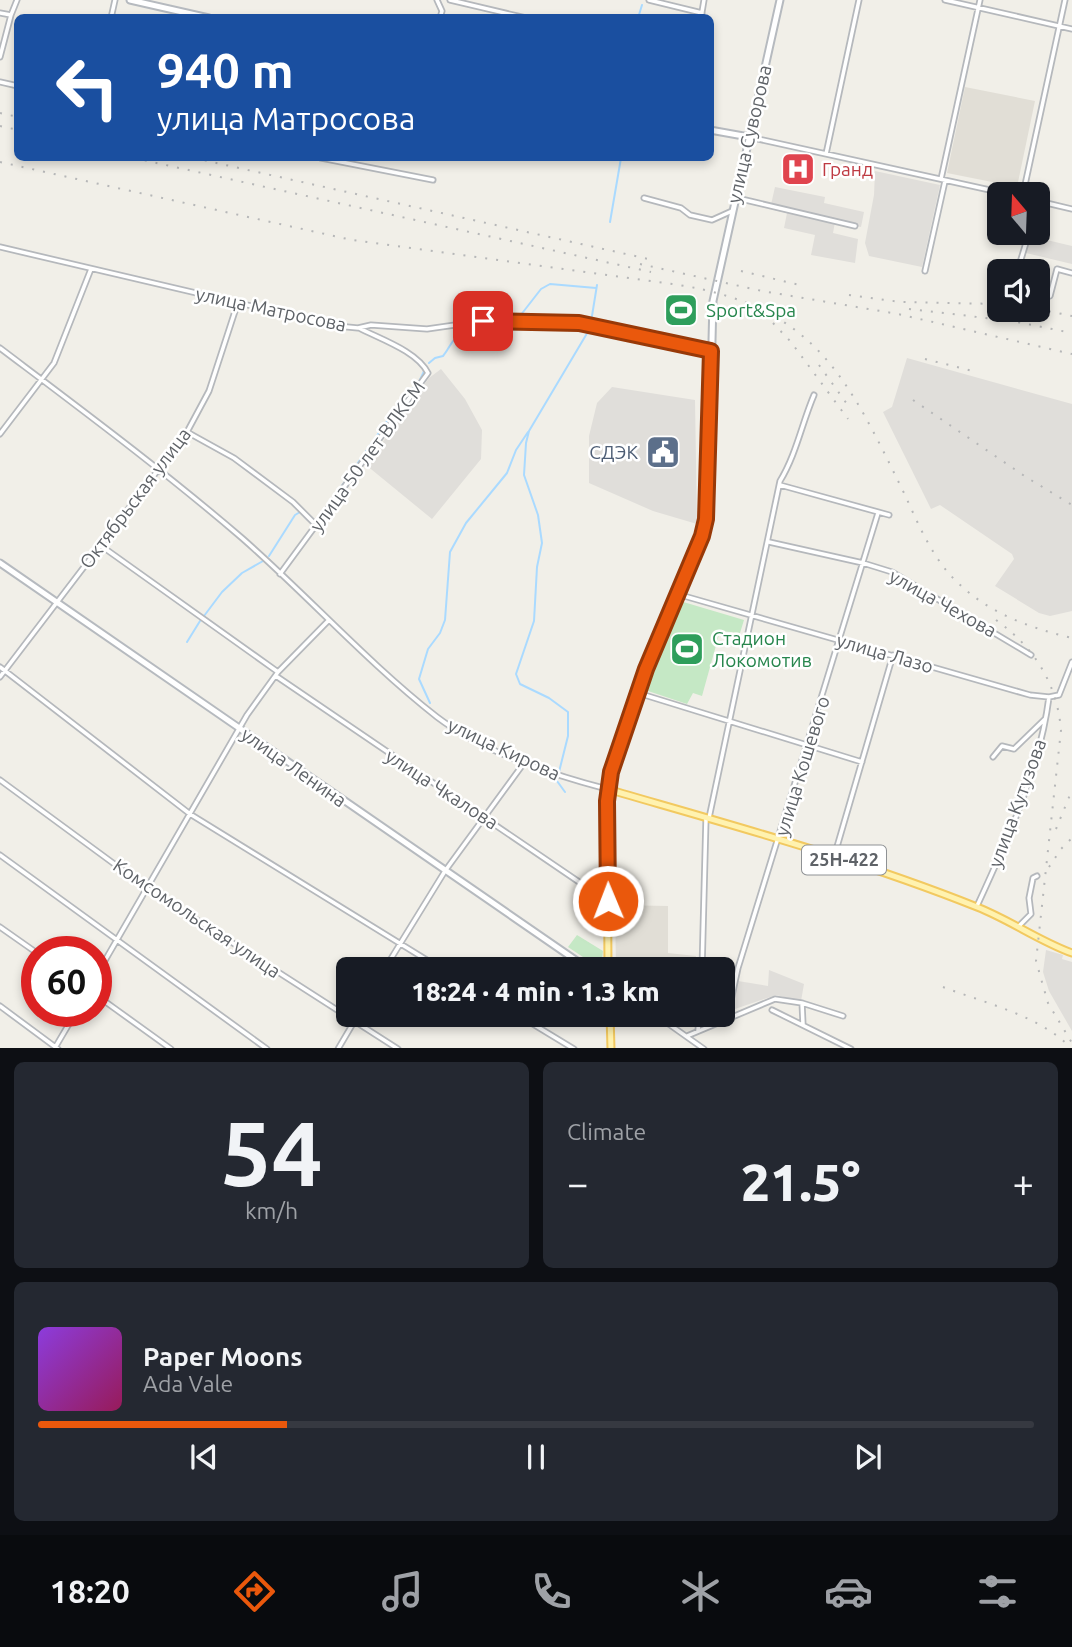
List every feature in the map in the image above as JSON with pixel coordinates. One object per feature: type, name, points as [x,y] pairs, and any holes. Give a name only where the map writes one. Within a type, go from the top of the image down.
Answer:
[{"type":"main road","points":[[130,0],[153,2],[195,14]]},
{"type":"main road","name":"улица Суворова","points":[[607,789],[617,751],[638,693],[702,536],[706,519],[713,301],[780,0]]},
{"type":"main road","points":[[714,131],[749,137]]},
{"type":"main road","name":"улица Ленина","points":[[0,563],[571,957]]},
{"type":"main road","points":[[607,789],[608,957]]},
{"type":"main road","name":"улица Кирова","points":[[607,789],[834,856],[976,906],[1072,953]]},
{"type":"main road","points":[[610,1027],[611,1048]]},
{"type":"street","points":[[0,57],[17,0]]},
{"type":"street","points":[[450,0],[509,14]]},
{"type":"street","points":[[649,0],[698,14]]},
{"type":"street","points":[[826,154],[859,0]]},
{"type":"street","points":[[945,0],[1072,29]]},
{"type":"street","points":[[925,271],[980,0]]},
{"type":"street","points":[[1026,182],[1065,0]]},
{"type":"street","points":[[0,13],[11,15]]},
{"type":"street","points":[[749,137],[987,190]]},
{"type":"street","points":[[336,161],[433,180]]},
{"type":"street","points":[[735,197],[855,226]]},
{"type":"street","points":[[644,198],[712,220],[732,211]]},
{"type":"street","points":[[1050,204],[1072,209]]},
{"type":"street","name":"улица Матросова","points":[[0,247],[337,326],[358,328],[371,325],[427,329],[483,321],[550,321],[579,323],[711,351]]},
{"type":"street","points":[[0,434],[54,363],[92,268]]},
{"type":"street","points":[[1050,296],[1057,270],[1072,273]]},
{"type":"street","name":"Октябрьская улица","points":[[0,677],[2,669],[187,432],[209,391],[238,302]]},
{"type":"street","name":"улица 50 лет ВЛКСМ","points":[[280,574],[428,373],[425,365],[358,328]]},
{"type":"street","name":"улица Кирова","points":[[0,348],[160,470],[439,718],[524,763],[564,778],[607,789]]},
{"type":"street","points":[[703,957],[708,817],[780,485],[814,395]]},
{"type":"street","points":[[187,432],[234,458],[293,502],[313,522]]},
{"type":"street","points":[[780,485],[889,515]]},
{"type":"street","name":"улица Кошевого","points":[[735,982],[878,513]]},
{"type":"street","name":"улица Чехова","points":[[769,542],[892,572],[1031,655]]},
{"type":"street","name":"улица Чкалова","points":[[100,545],[350,729],[484,815],[608,901]]},
{"type":"street","name":"улица Лазо","points":[[677,594],[1030,695],[1049,697]]},
{"type":"street","points":[[112,947],[239,728],[277,674],[329,620]]},
{"type":"street","points":[[834,856],[893,655]]},
{"type":"street","points":[[1049,697],[1056,697],[1062,691],[1072,663]]},
{"type":"street","points":[[2,669],[190,814],[422,957]]},
{"type":"street","points":[[638,693],[862,762]]},
{"type":"street","name":"улица Кутузова","points":[[976,906],[993,871],[1040,747],[1049,697]]},
{"type":"street","points":[[993,757],[1002,746],[1014,749],[1046,717]]},
{"type":"street","points":[[392,957],[445,871],[524,763]]},
{"type":"street","name":"Комсомольская улица","points":[[0,780],[147,888],[336,1010]]},
{"type":"street","points":[[0,855],[267,1048]]},
{"type":"street","points":[[1018,926],[1031,914],[1030,888],[1033,878],[1037,876]]},
{"type":"street","points":[[0,927],[21,942]]},
{"type":"street","points":[[735,1016],[775,999],[802,1003],[843,1016]]},
{"type":"street","points":[[802,1003],[803,1024]]},
{"type":"street","points":[[0,1006],[56,1048],[68,1027]]},
{"type":"street","points":[[112,1006],[171,1048]]},
{"type":"street","points":[[772,1010],[851,1048]]},
{"type":"street","points":[[338,1048],[351,1027]]},
{"type":"street","name":"Комсомольская улица","points":[[362,1027],[398,1048]]},
{"type":"street","points":[[538,1027],[574,1048]]},
{"type":"street","points":[[674,1027],[704,1048]]},
{"type":"street","points":[[698,1027],[698,1031]]},
{"type":"street","points":[[687,1036],[708,1027]]},
{"type":"shaded area","points":[[965,87],[1035,101],[1018,182],[992,182],[947,173]]},
{"type":"shaded area","points":[[875,171],[940,185],[922,267],[869,256],[865,243],[874,195]]},
{"type":"shaded area","points":[[775,187],[825,197],[824,203],[864,212],[861,227],[835,222],[833,233],[858,239],[855,263],[811,255],[815,235],[784,228],[787,213],[770,209]]},
{"type":"shaded area","points":[[1050,241],[1072,246],[1072,264],[1026,253],[1028,245],[1050,245]]},
{"type":"shaded area","points":[[907,358],[1072,404],[1072,611],[1050,616],[1039,613],[995,586],[1014,559],[1012,554],[940,505],[931,509],[883,412],[892,407]]},
{"type":"shaded area","points":[[441,369],[465,399],[482,430],[481,459],[432,519],[366,465],[429,378]]},
{"type":"shaded area","points":[[612,387],[695,400],[697,524],[653,511],[589,483],[589,436],[597,403]]},
{"type":"shaded area","points":[[615,905],[668,906],[668,953],[696,956],[696,957],[616,957]]},
{"type":"shaded area","points":[[1046,950],[1063,955],[1062,959],[1072,962],[1072,1031],[1049,991],[1043,972]]},
{"type":"shaded area","points":[[769,970],[804,984],[801,1001],[776,995],[735,1009],[738,981],[768,986]]},
{"type":"green space","name":"Стадион Локомотив","points":[[680,601],[744,620],[740,633],[720,631],[702,696],[693,693],[687,704],[642,689]]},
{"type":"green space","points":[[577,935],[603,951],[602,957],[583,957],[568,947]]},
{"type":"waterway","points":[[639,14],[642,5]]},
{"type":"waterway","points":[[610,222],[620,161]]},
{"type":"waterway","points":[[520,316],[541,289],[550,284],[596,288]]},
{"type":"waterway","points":[[591,322],[597,285]]},
{"type":"waterway","points":[[429,363],[443,356],[460,334],[475,331],[506,332],[518,324]]},
{"type":"waterway","points":[[559,772],[568,736],[568,712],[549,698],[520,684],[516,674],[534,621],[537,567],[542,543],[538,515],[524,475],[526,443],[529,431],[589,330]]},
{"type":"waterway","points":[[312,523],[316,523],[399,404],[419,382],[425,369]]},
{"type":"waterway","points":[[430,703],[419,679],[428,649],[440,633],[445,620],[450,552],[466,523],[507,473],[516,450],[528,432]]},
{"type":"waterway","points":[[269,556],[295,515],[300,512],[308,520]]},
{"type":"waterway","points":[[204,616],[222,592],[242,573],[263,561]]},
{"type":"waterway","points":[[187,642],[200,621]]},
{"type":"waterway","points":[[557,781],[565,792]]},
{"type":"railway","points":[[0,113],[14,116]]},
{"type":"railway","points":[[0,126],[14,129]]},
{"type":"railway","points":[[148,161],[651,272]]},
{"type":"railway","points":[[208,161],[653,260]]},
{"type":"railway","points":[[0,162],[352,240],[679,285],[726,296],[764,311],[796,330],[822,354],[844,383],[884,452],[926,539],[946,571],[968,592],[995,610],[1039,629],[1072,638]]},
{"type":"railway","points":[[640,264],[762,291],[898,314],[1072,354]]},
{"type":"railway","points":[[741,271],[804,286]]},
{"type":"railway","points":[[849,295],[901,302],[987,304]]},
{"type":"railway","points":[[909,309],[1012,321],[1072,333]]},
{"type":"railway","points":[[1050,311],[1072,316]]},
{"type":"railway","points":[[773,323],[791,342],[848,419]]},
{"type":"railway","points":[[925,359],[977,372]]},
{"type":"railway","points":[[819,365],[847,404]]},
{"type":"railway","points":[[913,400],[1072,505]]},
{"type":"railway","points":[[996,620],[1032,654],[1049,682],[1059,713],[1061,730],[1036,961],[1048,1003],[1072,1043]]},
{"type":"railway","points":[[1056,829],[1072,790]]},
{"type":"railway","points":[[1049,867],[1072,838]]},
{"type":"railway","points":[[943,987],[1024,1017],[1066,1043]]},
{"type":"place","name":"Гранд","points":[[798,169]]},
{"type":"place","name":"Sport&Spa","points":[[681,310]]},
{"type":"place","name":"СДЭК","points":[[663,452]]},
{"type":"place","name":"Стадион Локомотив","points":[[687,649]]},
{"type":"route","points":[[483,321],[579,323],[711,351],[706,519],[702,536],[646,669],[611,772],[607,789],[608,901]]}]
